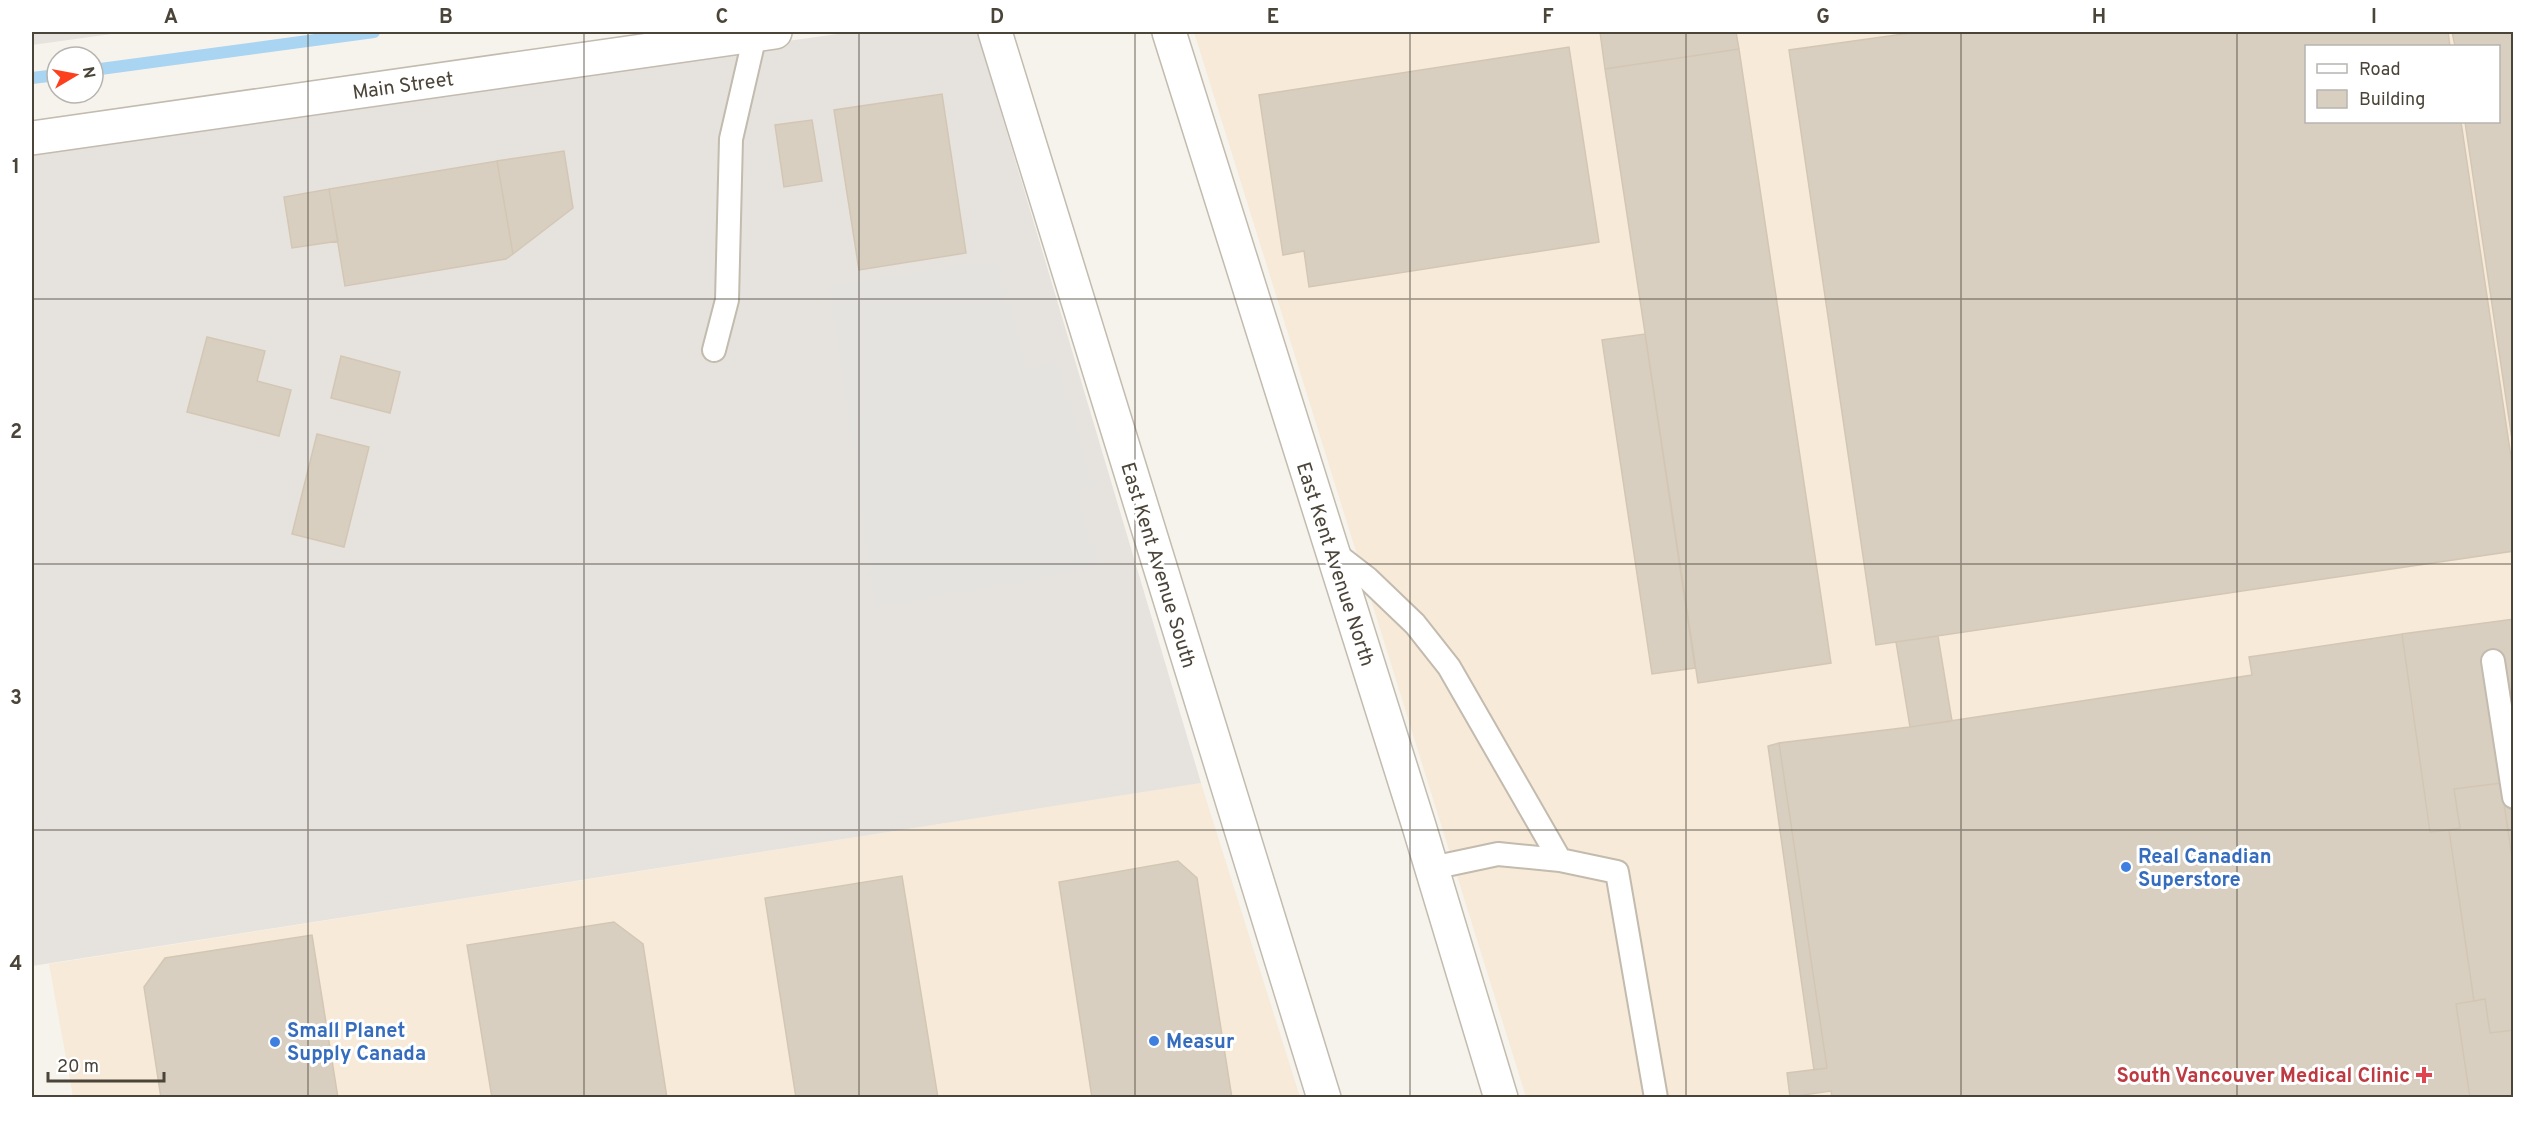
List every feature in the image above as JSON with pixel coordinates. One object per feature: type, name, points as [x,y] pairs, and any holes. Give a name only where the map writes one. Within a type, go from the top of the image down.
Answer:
[{"type":"street","name":"East Kent Avenue South","points":[[995,32],[1324,1098]]},
{"type":"street","name":"East Kent Avenue North","points":[[1169,32],[1432,868],[1501,1098]]},
{"type":"street","name":"Main Street","points":[[32,138],[765,33]]},
{"type":"lane","points":[[714,350],[727,300],[731,139],[765,33]]},
{"type":"lane","points":[[1332,551],[1367,578],[1414,624],[1449,667],[1560,860]]},
{"type":"lane","points":[[2493,662],[2514,797]]},
{"type":"lane","points":[[1432,868],[1498,854],[1560,860],[1617,872],[1656,1098]]},
{"type":"shaded area","points":[[32,32],[126,32],[32,45]]},
{"type":"shaded area","points":[[852,32],[977,32],[1201,783],[32,966],[32,146]]},
{"type":"shaded area","points":[[1194,32],[2513,32],[2513,1097],[1526,1097]]},
{"type":"shaded area","points":[[997,261],[1027,372],[1057,361],[1094,487],[1077,494],[1099,567],[876,608],[829,285]]},
{"type":"shaded area","points":[[1201,783],[1300,1097],[73,1097],[49,964]]},
{"type":"building","points":[[1600,32],[1736,32],[1739,49],[1605,69]]},
{"type":"building","points":[[1918,32],[2448,32],[2450,45],[2305,45],[2305,123],[2461,123],[2514,477],[2514,551],[1876,645],[1789,50]]},
{"type":"building","points":[[2452,32],[2514,32],[2514,453],[2465,123],[2500,123],[2500,45],[2455,45]]},
{"type":"building","points":[[1569,47],[1599,242],[1309,287],[1304,251],[1283,255],[1259,95]]},
{"type":"building","points":[[1739,49],[1831,663],[1698,683],[1605,69]]},
{"type":"building","points":[[942,94],[966,253],[859,270],[834,110]]},
{"type":"building","points":[[812,120],[822,181],[784,187],[775,125]]},
{"type":"building","points":[[564,151],[573,208],[513,254],[497,161]]},
{"type":"building","points":[[497,161],[513,254],[506,259],[345,286],[329,189]]},
{"type":"building","points":[[329,189],[338,241],[292,248],[284,197]]},
{"type":"building","points":[[1645,334],[1695,668],[1652,674],[1602,340]]},
{"type":"building","points":[[207,337],[265,351],[257,381],[291,390],[279,436],[187,412]]},
{"type":"building","points":[[341,356],[400,372],[390,413],[331,398]]},
{"type":"building","points":[[317,434],[369,447],[344,547],[292,534]]},
{"type":"building","points":[[2514,619],[2514,1098],[2470,1098],[2456,1004],[2474,1001],[2449,830],[2430,832],[2402,634]]},
{"type":"building","name":"Real Canadian Superstore","points":[[2402,634],[2430,832],[2449,830],[2474,1001],[2456,1004],[2470,1098],[1832,1098],[1831,1091],[1790,1097],[1787,1073],[1827,1068],[1779,743],[1910,727],[2252,675],[2249,657]]},
{"type":"building","points":[[1938,636],[1952,721],[1910,727],[1896,642]]},
{"type":"building","points":[[1779,743],[1827,1068],[1814,1070],[1768,746]]},
{"type":"building","points":[[2501,783],[2514,871],[2514,1030],[2490,1033],[2485,999],[2474,1001],[2449,830],[2460,828],[2454,789]]},
{"type":"building","points":[[1178,861],[1197,878],[1232,1098],[1092,1098],[1059,882]]},
{"type":"building","points":[[902,876],[938,1098],[796,1098],[765,898]]},
{"type":"building","points":[[614,922],[643,944],[667,1098],[492,1098],[467,945]]},
{"type":"building","points":[[312,935],[338,1098],[161,1098],[144,987],[165,958]]},
{"type":"waterway","points":[[105,68],[374,32]]},
{"type":"waterway","points":[[32,78],[45,76]]},
{"type":"place","name":"Real Canadian Superstore","points":[[2126,867]]},
{"type":"place","name":"Measur","points":[[1154,1041]]},
{"type":"place","name":"Small Planet Supply Canada","points":[[275,1042]]},
{"type":"place","name":"South Vancouver Medical Clinic","points":[[2424,1075]]}]
